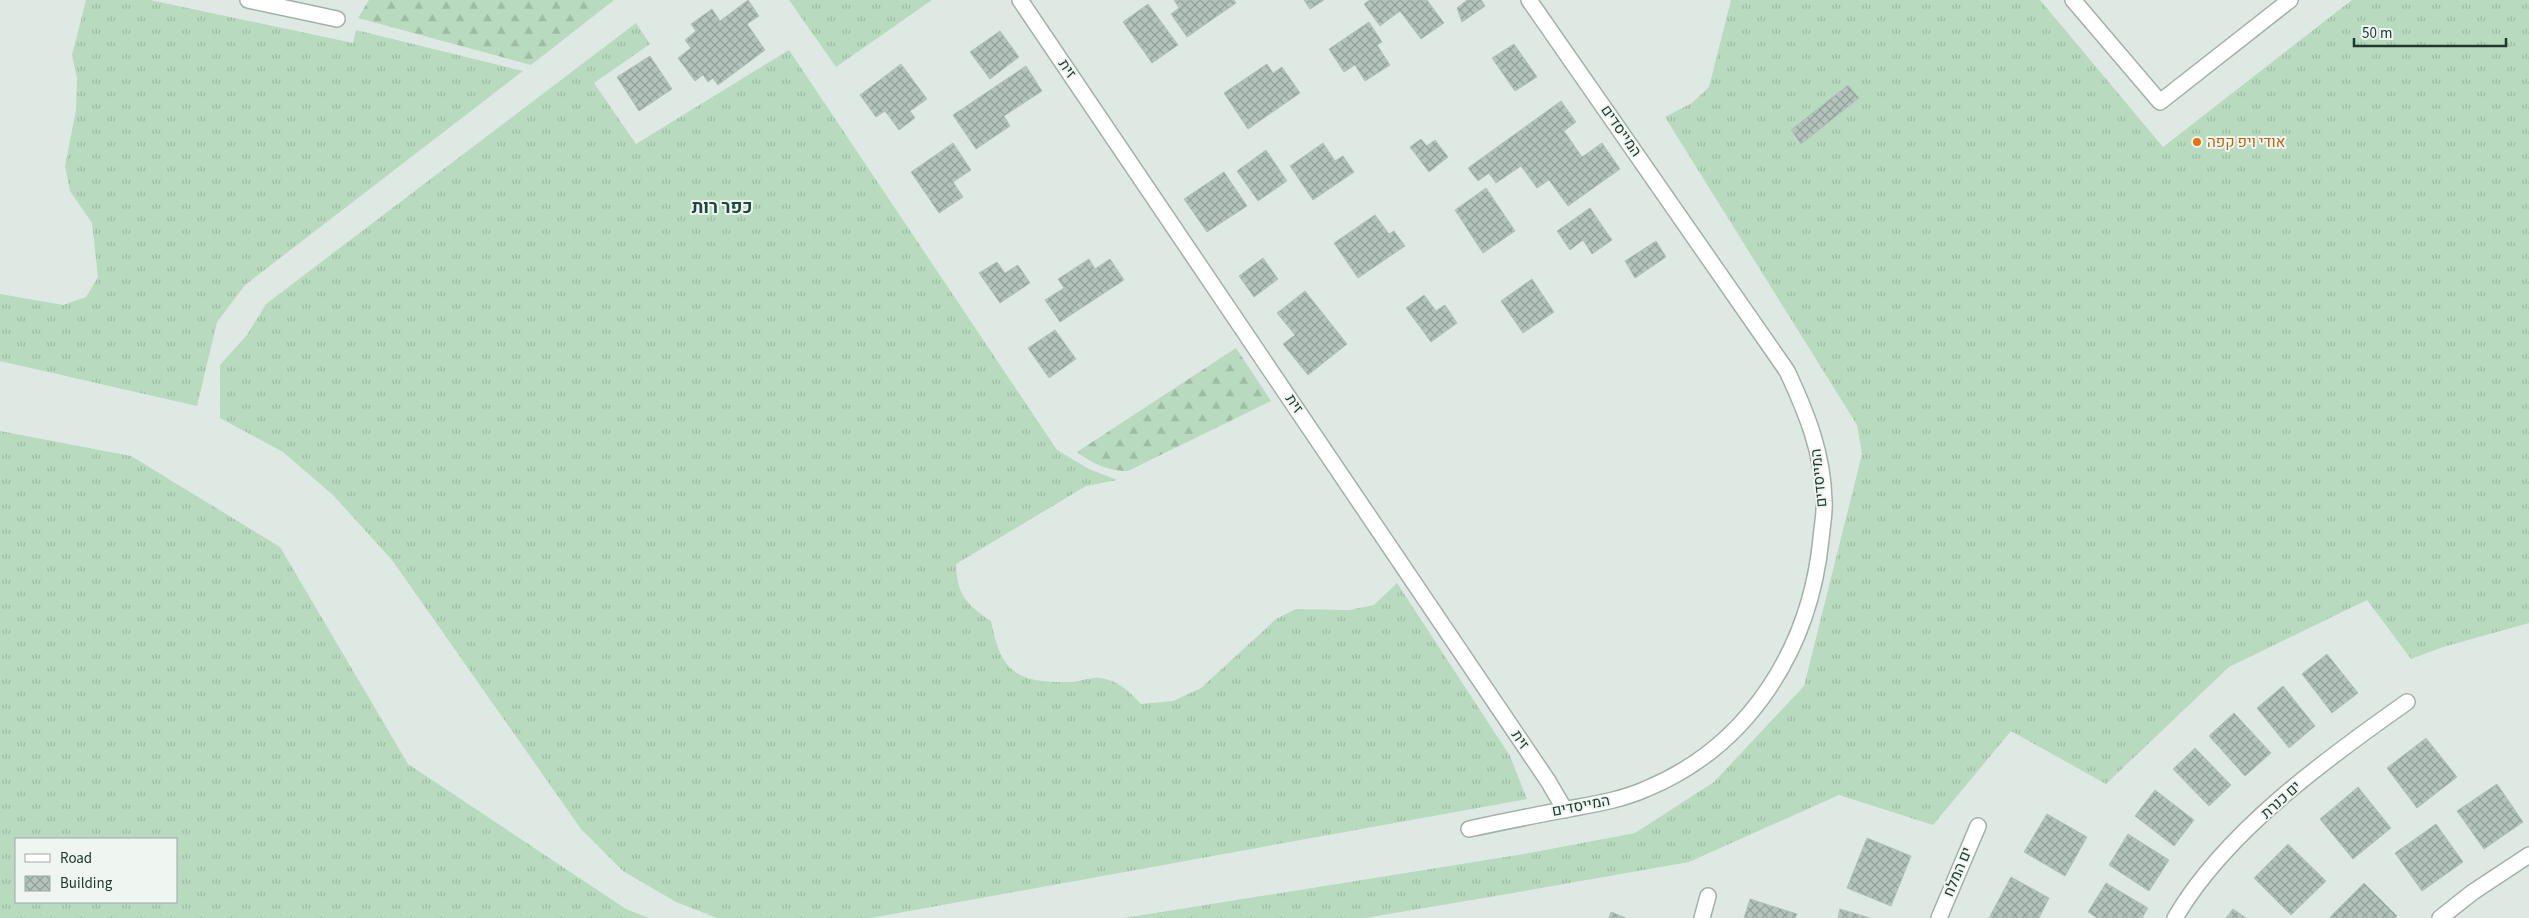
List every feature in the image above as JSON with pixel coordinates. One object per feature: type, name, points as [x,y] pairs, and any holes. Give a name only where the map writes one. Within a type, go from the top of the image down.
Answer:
[{"type":"street","points":[[248,0],[337,19]]},
{"type":"street","name":"זית","points":[[1020,0],[1548,780],[1565,810]]},
{"type":"street","name":"המייסדים","points":[[1469,829],[1618,799],[1646,789],[1705,754],[1734,732],[1765,694],[1788,658],[1803,624],[1820,550],[1824,501],[1820,459],[1809,418],[1787,371],[1529,0]]},
{"type":"street","points":[[2073,0],[2160,102],[2290,0]]},
{"type":"street","name":"ים כנרת","points":[[2175,918],[2212,866],[2250,827],[2298,784],[2351,741],[2407,702]]},
{"type":"street","name":"ים המלח","points":[[1939,918],[1978,826]]},
{"type":"street","points":[[2440,918],[2473,892],[2529,855]]},
{"type":"street","points":[[1702,918],[1708,896]]},
{"type":"green space","points":[[86,0],[150,0],[353,43],[356,30],[523,71],[245,285],[217,322],[197,406],[0,361],[0,294],[63,305],[86,297],[98,277],[92,223],[70,191],[65,166],[76,110],[77,78],[72,55]]},
{"type":"green space","points":[[369,0],[614,0],[531,65],[358,18]]},
{"type":"green space","points":[[789,0],[932,0],[836,67]]},
{"type":"green space","points":[[1731,0],[2040,0],[2163,147],[2352,0],[2529,0],[2529,623],[2443,647],[2411,659],[2367,600],[2229,667],[2106,784],[2011,731],[1933,825],[1839,795],[1689,862],[1519,892],[1365,918],[1124,918],[1524,854],[1635,833],[1714,782],[1804,686],[1862,454],[1857,425],[1665,117],[1692,103],[1709,87]]},
{"type":"green space","points":[[636,23],[650,44],[594,83],[636,144],[789,50],[1057,450],[1089,469],[1117,480],[1086,486],[956,564],[958,584],[964,598],[991,621],[1000,653],[1014,671],[1024,677],[1052,682],[1106,679],[1123,687],[1141,704],[1173,701],[1201,688],[1276,619],[1296,609],[1349,610],[1374,605],[1397,583],[1510,756],[1527,799],[871,918],[717,918],[676,902],[623,871],[581,829],[392,560],[333,495],[283,452],[220,418],[220,365],[247,335],[266,304]]},
{"type":"green space","points":[[1236,348],[1271,401],[1128,471],[1114,470],[1101,466],[1077,452]]},
{"type":"green space","points":[[0,431],[131,456],[280,547],[408,764],[626,909],[649,918],[0,918]]},
{"type":"building","points":[[748,0],[759,16],[747,24],[765,50],[718,85],[713,78],[708,82],[703,75],[695,81],[678,58],[691,48],[685,40],[696,31],[691,24],[712,9],[720,21]]},
{"type":"building","points":[[1174,0],[1234,0],[1236,3],[1187,37],[1171,14],[1179,8]]},
{"type":"building","points":[[1304,0],[1324,0],[1310,9]]},
{"type":"building","points":[[1370,0],[1427,0],[1444,23],[1421,39],[1400,11],[1380,26],[1364,4]]},
{"type":"building","points":[[1467,0],[1481,0],[1485,6],[1462,22],[1457,8]]},
{"type":"building","points":[[1148,4],[1178,45],[1152,63],[1123,22]]},
{"type":"building","points":[[1369,22],[1382,42],[1377,45],[1390,65],[1365,81],[1355,65],[1344,72],[1329,49]]},
{"type":"building","points":[[1000,31],[1019,57],[990,79],[970,52]]},
{"type":"building","points":[[1514,44],[1537,77],[1515,91],[1492,58]]},
{"type":"building","points":[[650,56],[672,89],[639,111],[617,77]]},
{"type":"building","points":[[901,64],[927,99],[910,111],[915,118],[899,130],[885,111],[876,117],[860,95]]},
{"type":"building","points":[[1267,64],[1273,73],[1282,67],[1300,93],[1248,129],[1224,93]]},
{"type":"building","points":[[1026,66],[1042,91],[1004,116],[1010,126],[976,149],[953,115]]},
{"type":"building","points":[[1848,85],[1859,98],[1801,144],[1791,130]]},
{"type":"building","points":[[1561,101],[1576,122],[1564,131],[1582,157],[1602,143],[1620,169],[1568,206],[1549,180],[1537,188],[1521,166],[1496,183],[1489,173],[1478,181],[1468,168]]},
{"type":"building","points":[[1421,139],[1427,146],[1435,140],[1448,157],[1429,172],[1410,147]]},
{"type":"building","points":[[953,143],[971,170],[953,182],[963,197],[939,213],[911,172]]},
{"type":"building","points":[[1323,143],[1335,161],[1343,156],[1354,172],[1313,200],[1290,166]]},
{"type":"building","points":[[1266,150],[1287,181],[1258,201],[1237,171]]},
{"type":"building","points":[[1224,172],[1247,206],[1207,232],[1184,199]]},
{"type":"building","points":[[1486,188],[1515,231],[1483,253],[1455,210]]},
{"type":"building","points":[[1590,208],[1612,240],[1592,254],[1583,240],[1570,250],[1557,231]]},
{"type":"building","points":[[1375,215],[1389,234],[1394,231],[1405,246],[1358,278],[1334,243]]},
{"type":"building","points":[[1656,241],[1666,257],[1635,278],[1625,261]]},
{"type":"building","points":[[1263,258],[1278,279],[1254,297],[1239,276]]},
{"type":"building","points":[[1089,259],[1095,269],[1110,259],[1124,280],[1060,322],[1045,300],[1064,288],[1058,279]]},
{"type":"building","points":[[997,262],[1005,273],[1018,265],[1030,283],[1000,303],[979,273]]},
{"type":"building","points":[[1532,279],[1554,312],[1523,333],[1501,301]]},
{"type":"building","points":[[1305,291],[1347,344],[1308,375],[1283,344],[1295,335],[1277,313]]},
{"type":"building","points":[[1424,295],[1436,311],[1445,305],[1457,323],[1431,342],[1406,308]]},
{"type":"building","points":[[1055,330],[1076,359],[1049,378],[1028,348]]},
{"type":"building","points":[[2327,654],[2358,693],[2332,713],[2302,674]]},
{"type":"building","points":[[2283,686],[2315,726],[2289,748],[2257,708]]},
{"type":"building","points":[[2234,713],[2271,753],[2245,776],[2209,736]]},
{"type":"building","points":[[2426,738],[2457,777],[2417,808],[2387,768]]},
{"type":"building","points":[[2195,748],[2231,785],[2209,806],[2173,769]]},
{"type":"building","points":[[2497,784],[2523,822],[2484,849],[2457,811]]},
{"type":"building","points":[[2358,787],[2391,828],[2353,859],[2320,819]]},
{"type":"building","points":[[2155,790],[2194,820],[2174,846],[2135,816]]},
{"type":"building","points":[[2047,814],[2087,837],[2065,876],[2024,852]]},
{"type":"building","points":[[2436,824],[2463,862],[2422,891],[2395,853]]},
{"type":"building","points":[[2128,834],[2169,860],[2149,891],[2109,865]]},
{"type":"building","points":[[1867,838],[1911,856],[1891,906],[1847,888]]},
{"type":"building","points":[[2288,844],[2326,881],[2291,915],[2254,878]]},
{"type":"building","points":[[2011,877],[2049,898],[2039,918],[1989,918]]},
{"type":"building","points":[[2106,883],[2148,908],[2142,918],[2097,918],[2088,912]]},
{"type":"building","points":[[2364,883],[2397,916],[2395,918],[2331,918],[2330,917]]},
{"type":"building","points":[[1750,899],[1797,914],[1795,918],[1744,918]]},
{"type":"building","points":[[1840,909],[1870,918],[1838,918]]},
{"type":"building","points":[[2233,909],[2246,918],[2226,918]]},
{"type":"building","points":[[1611,912],[1626,918],[1609,918]]},
{"type":"place","name":"אודי ויפ קפה","points":[[2197,142]]},
{"type":"district","name":"כפר רות","points":[[722,207]]}]
